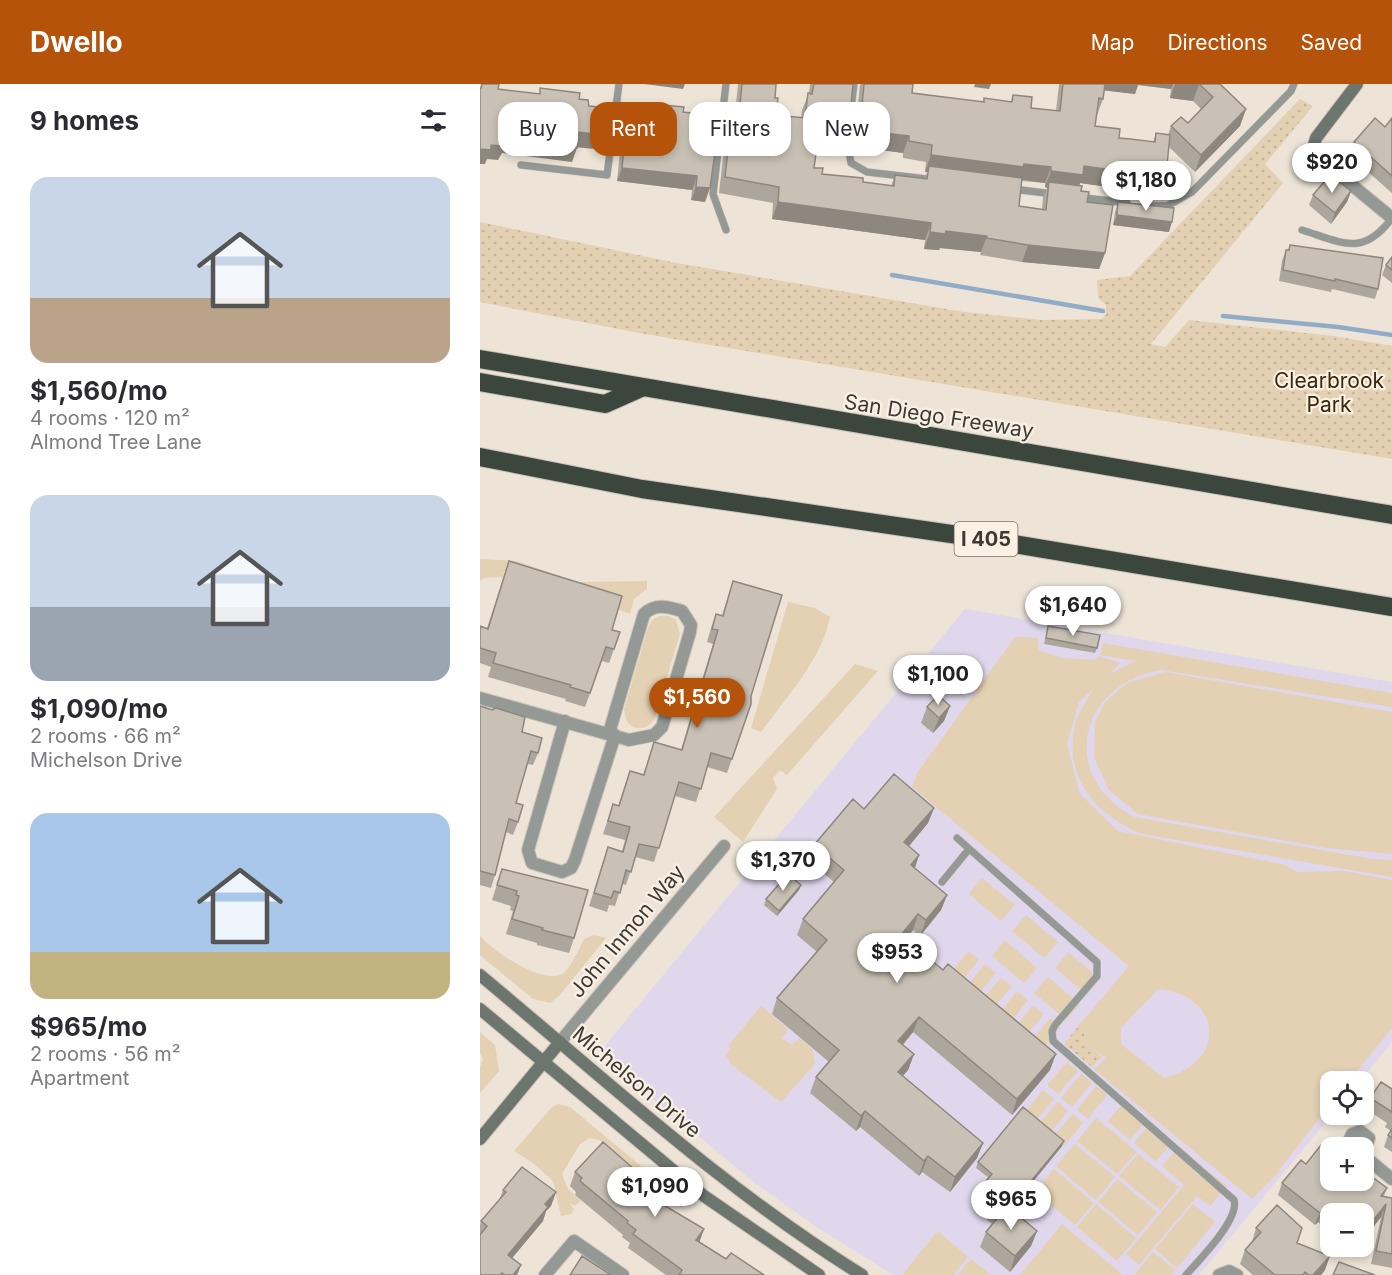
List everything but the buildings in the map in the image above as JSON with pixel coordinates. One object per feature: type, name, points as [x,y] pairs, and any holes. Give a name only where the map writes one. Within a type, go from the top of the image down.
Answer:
[{"type":"highway","name":"San Diego Freeway","points":[[480,359],[1392,515]]},
{"type":"highway","points":[[480,382],[605,404],[641,388]]},
{"type":"highway","name":"I 405","points":[[480,457],[642,489],[965,536],[1392,607]]},
{"type":"main road","points":[[1313,148],[1316,138],[1357,84]]},
{"type":"main road","name":"Michelson Drive","points":[[480,975],[764,1209],[862,1275]]},
{"type":"main road","points":[[480,1009],[704,1196],[819,1275]]},
{"type":"main road","points":[[480,1139],[560,1042]]},
{"type":"street","points":[[1313,148],[1314,154],[1392,218]]},
{"type":"street","points":[[480,698],[565,721],[612,734],[639,739],[654,735],[662,727],[690,632],[691,625],[682,611],[666,606],[654,607],[644,614],[612,734],[575,860],[571,868],[562,872],[532,863],[528,850],[565,721]]},
{"type":"street","name":"John Inmon Way","points":[[560,1042],[724,846]]},
{"type":"street","points":[[1351,1137],[1352,1134],[1360,1131],[1368,1137]]},
{"type":"street","points":[[1374,1164],[1392,1179]]},
{"type":"street","points":[[544,1275],[574,1241],[623,1275]]},
{"type":"street","points":[[1219,1275],[1229,1271],[1237,1275]]},
{"type":"lane","points":[[521,165],[607,176],[619,84]]},
{"type":"lane","points":[[726,84],[713,194],[726,230]]},
{"type":"lane","points":[[854,84],[847,142],[851,163],[867,172],[936,180]]},
{"type":"lane","points":[[1143,205],[1167,206],[1192,192],[1291,92],[1294,84]]},
{"type":"lane","points":[[1006,188],[1131,204]]},
{"type":"lane","points":[[1302,230],[1344,243],[1368,242],[1379,236],[1392,218]]},
{"type":"lane","points":[[957,838],[1097,962],[1097,976],[1055,1025],[1052,1031],[1053,1041],[1234,1200],[1236,1206],[1231,1220],[1186,1275]]},
{"type":"lane","points":[[942,882],[969,849]]},
{"type":"shaded area","points":[[965,609],[1392,682],[1392,1042],[1368,1071],[1320,1071],[1320,1125],[1324,1125],[1199,1275],[893,1275],[815,1226],[756,1184],[604,1058],[603,1048]]},
{"type":"green space","name":"Clearbrook Park","points":[[1300,99],[1313,106],[1265,164],[1283,183],[1151,344],[1165,347],[1189,320],[1333,336],[1392,346],[1392,459],[639,333],[480,302],[480,222],[677,263],[964,312],[1042,320],[1102,319],[1106,314],[1106,305],[1098,298],[1097,280],[1130,276]]},
{"type":"green space","points":[[480,559],[517,561],[576,582],[647,581],[647,589],[634,599],[630,614],[554,586],[504,571],[503,577],[485,578],[480,581]]},
{"type":"green space","points":[[788,602],[815,608],[830,617],[826,633],[811,663],[761,732],[751,728]]},
{"type":"green space","points":[[659,616],[669,616],[676,620],[680,634],[654,720],[648,726],[637,728],[627,722],[624,710],[647,631],[652,620]]},
{"type":"green space","points":[[1015,637],[1038,638],[1039,650],[1062,658],[1096,660],[1098,656],[1120,663],[1110,674],[1135,661],[1100,655],[1103,643],[1392,693],[1392,707],[1161,670],[1133,679],[1111,693],[1096,712],[1088,734],[1087,757],[1094,779],[1110,800],[1134,817],[1373,859],[1392,860],[1392,877],[1142,834],[1126,827],[1099,807],[1088,794],[1075,765],[1073,748],[1075,724],[1093,689],[1079,702],[1067,744],[1080,794],[1118,831],[1286,865],[1297,872],[1344,871],[1392,880],[1392,1028],[1357,1071],[1320,1071],[1320,1118],[1280,1171],[1252,1199],[1094,1069],[1106,1058],[1088,1045],[1080,1024],[1129,966],[912,787],[917,773]],"holes":[[[1158,989],[1180,994],[1196,1003],[1206,1016],[1209,1030],[1207,1045],[1199,1059],[1185,1070],[1164,1078],[1121,1044],[1121,1028]]]},
{"type":"green space","points":[[855,664],[878,671],[787,775],[780,770],[773,778],[777,789],[743,842],[714,817]]},
{"type":"green space","points":[[1165,672],[1392,712],[1392,854],[1326,848],[1138,814],[1108,789],[1094,757],[1095,722],[1105,702],[1127,683]]},
{"type":"green space","points":[[982,878],[1015,905],[1001,921],[969,894]]},
{"type":"green space","points":[[1026,915],[1058,942],[1044,958],[1012,931]]},
{"type":"green space","points":[[594,935],[606,938],[560,995],[550,1003],[533,999],[480,955],[480,936],[495,950],[518,965],[543,975],[553,976],[565,971],[572,963],[584,939]]},
{"type":"green space","points":[[1005,940],[1037,968],[1024,983],[992,956]]},
{"type":"green space","points":[[969,951],[979,960],[960,983],[949,974]]},
{"type":"green space","points":[[1068,952],[1100,979],[1087,995],[1055,968]]},
{"type":"green space","points":[[985,964],[996,973],[976,997],[965,988]]},
{"type":"green space","points":[[1048,977],[1080,1004],[1066,1020],[1034,993]]},
{"type":"green space","points":[[1001,978],[1012,986],[992,1010],[981,1001]]},
{"type":"green space","points":[[1017,991],[1028,1000],[1009,1024],[998,1015]]},
{"type":"green space","points":[[1033,1005],[1044,1014],[1025,1037],[1014,1029]]},
{"type":"green space","points":[[761,1006],[788,1029],[782,1038],[792,1045],[799,1038],[813,1050],[815,1064],[781,1102],[728,1062],[730,1060],[726,1056],[730,1048],[728,1046]]},
{"type":"green space","points":[[1050,1018],[1060,1027],[1041,1051],[1030,1042]]},
{"type":"green space","points":[[1080,1024],[1088,1045],[1102,1057],[1092,1067],[1064,1044]]},
{"type":"green space","points":[[480,1032],[495,1045],[499,1071],[480,1093],[480,1067],[483,1059],[480,1053]]},
{"type":"green space","points":[[1067,1062],[1078,1071],[1058,1094],[1047,1085]]},
{"type":"green space","points":[[1081,1074],[1092,1083],[1072,1107],[1061,1098]]},
{"type":"green space","points":[[1096,1086],[1107,1095],[1088,1119],[1077,1110]]},
{"type":"green space","points":[[1043,1090],[1054,1099],[1035,1122],[1024,1113]]},
{"type":"green space","points":[[1125,1101],[1147,1120],[1130,1140],[1108,1121]]},
{"type":"green space","points":[[1057,1102],[1068,1111],[1049,1134],[1038,1125]]},
{"type":"green space","points":[[558,1104],[570,1107],[654,1177],[651,1182],[599,1140],[590,1138],[580,1144],[562,1174],[568,1189],[581,1201],[575,1206],[569,1203],[574,1209],[571,1214],[561,1216],[553,1181],[533,1163],[514,1151],[551,1108]]},
{"type":"green space","points":[[1073,1114],[1083,1123],[1064,1146],[1053,1137]]},
{"type":"green space","points":[[1096,1118],[1137,1152],[1117,1174],[1077,1141]]},
{"type":"green space","points":[[1151,1123],[1173,1141],[1156,1162],[1134,1143]]},
{"type":"green space","points":[[1075,1144],[1115,1177],[1096,1200],[1056,1166]]},
{"type":"green space","points":[[1179,1146],[1201,1165],[1195,1173],[1198,1175],[1204,1168],[1227,1186],[1210,1206],[1197,1196],[1139,1265],[1126,1254],[1184,1185],[1162,1166]]},
{"type":"green space","points":[[1138,1154],[1179,1187],[1160,1210],[1119,1176]]},
{"type":"green space","points":[[1054,1169],[1094,1203],[1075,1225],[1035,1192]]},
{"type":"green space","points":[[1117,1179],[1157,1212],[1138,1235],[1098,1202]]},
{"type":"green space","points":[[1096,1204],[1136,1238],[1117,1261],[1077,1227]]},
{"type":"green space","points":[[1193,1204],[1215,1222],[1177,1268],[1155,1249]]},
{"type":"green space","points":[[1062,1224],[1123,1275],[1020,1275]]},
{"type":"green space","points":[[939,1232],[968,1257],[953,1275],[902,1275],[936,1233]]},
{"type":"green space","points":[[1153,1252],[1175,1270],[1171,1275],[1134,1275]]},
{"type":"green space","points":[[971,1259],[991,1275],[958,1275]]},
{"type":"waterway","points":[[892,275],[1103,311]]},
{"type":"waterway","points":[[1223,316],[1338,327],[1392,335]]}]
